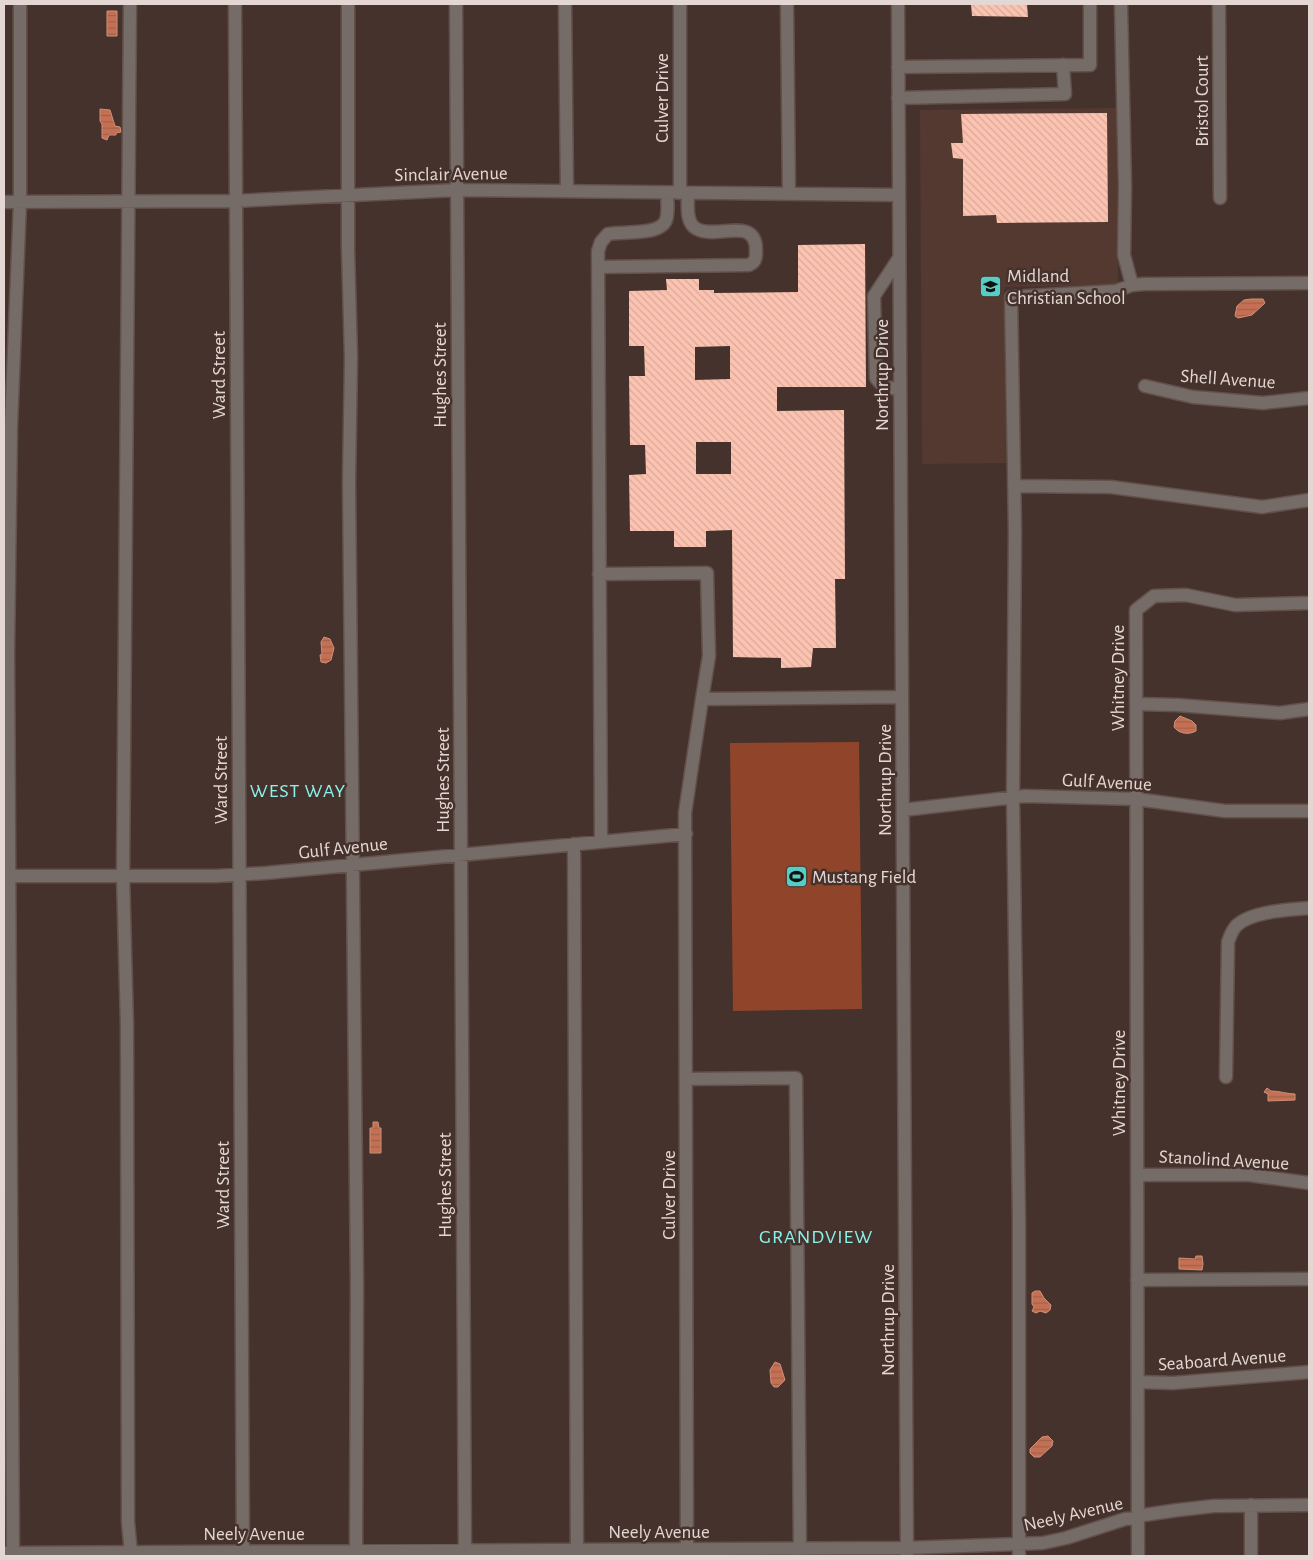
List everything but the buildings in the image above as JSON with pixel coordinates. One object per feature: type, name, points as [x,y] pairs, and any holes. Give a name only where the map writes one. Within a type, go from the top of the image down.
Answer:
[{"type":"street","points":[[8,1553],[6,542],[9,314],[20,202],[20,4]]},
{"type":"street","points":[[130,4],[122,876],[127,1036],[128,1522],[131,1553]]},
{"type":"street","name":"Ward Street","points":[[235,4],[243,1554]]},
{"type":"street","points":[[348,4],[348,248],[351,358],[349,482],[357,1285],[356,1554]]},
{"type":"street","name":"Hughes Street","points":[[456,4],[465,1554]]},
{"type":"street","points":[[565,4],[568,191]]},
{"type":"street","name":"Culver Drive","points":[[598,267],[749,265],[754,262],[757,248],[755,239],[750,233],[742,230],[707,232],[697,229],[691,224],[684,193],[680,4]]},
{"type":"street","points":[[787,4],[789,194]]},
{"type":"street","name":"Northrup Drive","points":[[898,4],[907,1552]]},
{"type":"street","points":[[898,67],[1090,65],[1090,4]]},
{"type":"street","points":[[1121,4],[1125,187],[1124,255],[1132,286]]},
{"type":"street","name":"Bristol Court","points":[[1219,4],[1220,198]]},
{"type":"street","points":[[898,98],[1064,94],[1064,65]]},
{"type":"street","name":"Sinclair Avenue","points":[[4,202],[236,201],[457,190],[899,195]]},
{"type":"street","points":[[601,841],[598,251],[604,237],[616,232],[656,230],[662,226],[666,221],[667,192]]},
{"type":"street","points":[[899,258],[874,296],[876,378],[882,386],[900,389]]},
{"type":"street","points":[[1019,1550],[1019,1219],[1013,798],[1014,486],[1011,297],[1116,291],[1132,286],[1309,283]]},
{"type":"street","name":"Shell Avenue","points":[[1145,386],[1193,397],[1264,403],[1309,398]]},
{"type":"street","points":[[1014,486],[1111,487],[1262,507],[1309,500]]},
{"type":"street","name":"Culver Drive","points":[[599,574],[707,573],[709,656],[685,813],[687,1553]]},
{"type":"street","name":"Whitney Drive","points":[[1138,1556],[1136,610],[1154,596],[1186,595],[1235,606],[1309,603]]},
{"type":"street","points":[[702,699],[902,697]]},
{"type":"street","points":[[1136,704],[1177,705],[1280,713],[1309,709]]},
{"type":"street","name":"Gulf Avenue","points":[[903,810],[1025,796],[1136,799],[1225,810],[1309,812]]},
{"type":"street","name":"Gulf Avenue","points":[[6,876],[216,876],[266,873],[686,834]]},
{"type":"street","points":[[574,844],[577,1553]]},
{"type":"street","points":[[1226,1077],[1228,942],[1231,933],[1235,926],[1250,917],[1309,908]]},
{"type":"street","points":[[686,1079],[796,1078],[800,1552]]},
{"type":"street","name":"Stanolind Avenue","points":[[1137,1175],[1249,1175],[1309,1183]]},
{"type":"street","points":[[1137,1280],[1309,1279]]},
{"type":"street","name":"Seaboard Avenue","points":[[1138,1382],[1173,1383],[1309,1372]]},
{"type":"street","points":[[1251,1505],[1251,1556]]},
{"type":"street","name":"Neely Avenue","points":[[8,1553],[465,1554],[1019,1550],[1144,1515],[1190,1508],[1309,1505]]},
{"type":"shaded area","points":[[107,11],[117,11],[117,36],[107,36]]},
{"type":"shaded area","name":"Midland Christian School","points":[[1117,108],[1118,285],[1004,287],[1006,463],[922,464],[920,110]]},
{"type":"shaded area","points":[[100,109],[110,110],[115,126],[120,127],[121,132],[116,133],[116,135],[109,135],[107,140],[102,138]]},
{"type":"shaded area","points":[[1263,299],[1265,303],[1252,315],[1238,318],[1235,316],[1237,306],[1244,300]]},
{"type":"shaded area","points":[[324,637],[330,639],[334,648],[331,660],[326,663],[321,662],[320,655],[322,654],[321,642]]},
{"type":"shaded area","points":[[1180,716],[1192,721],[1196,725],[1196,731],[1184,733],[1176,729],[1174,727],[1175,721]]},
{"type":"shaded area","name":"Mustang Field","points":[[859,742],[862,1009],[733,1011],[730,743]]},
{"type":"shaded area","points":[[1267,1088],[1271,1091],[1295,1094],[1295,1100],[1268,1101],[1268,1094],[1264,1092]]},
{"type":"shaded area","points":[[373,1122],[378,1122],[379,1128],[381,1128],[381,1153],[370,1153],[370,1128],[373,1128]]},
{"type":"shaded area","points":[[1196,1256],[1202,1256],[1202,1270],[1179,1269],[1179,1258],[1195,1259]]},
{"type":"shaded area","points":[[1040,1291],[1051,1305],[1050,1310],[1046,1313],[1032,1311],[1034,1307],[1032,1304],[1032,1293]]},
{"type":"shaded area","points":[[775,1362],[780,1364],[785,1380],[778,1387],[774,1387],[771,1383],[770,1370]]},
{"type":"shaded area","points":[[1048,1436],[1053,1441],[1052,1446],[1040,1457],[1034,1457],[1030,1453],[1030,1449],[1042,1437]]},
{"type":"place","name":"Midland Christian School","points":[[991,286]]},
{"type":"place","name":"Mustang Field","points":[[796,876]]},
{"type":"district","name":"WEST WAY","points":[[298,790]]},
{"type":"district","name":"GRANDVIEW","points":[[816,1236]]}]
